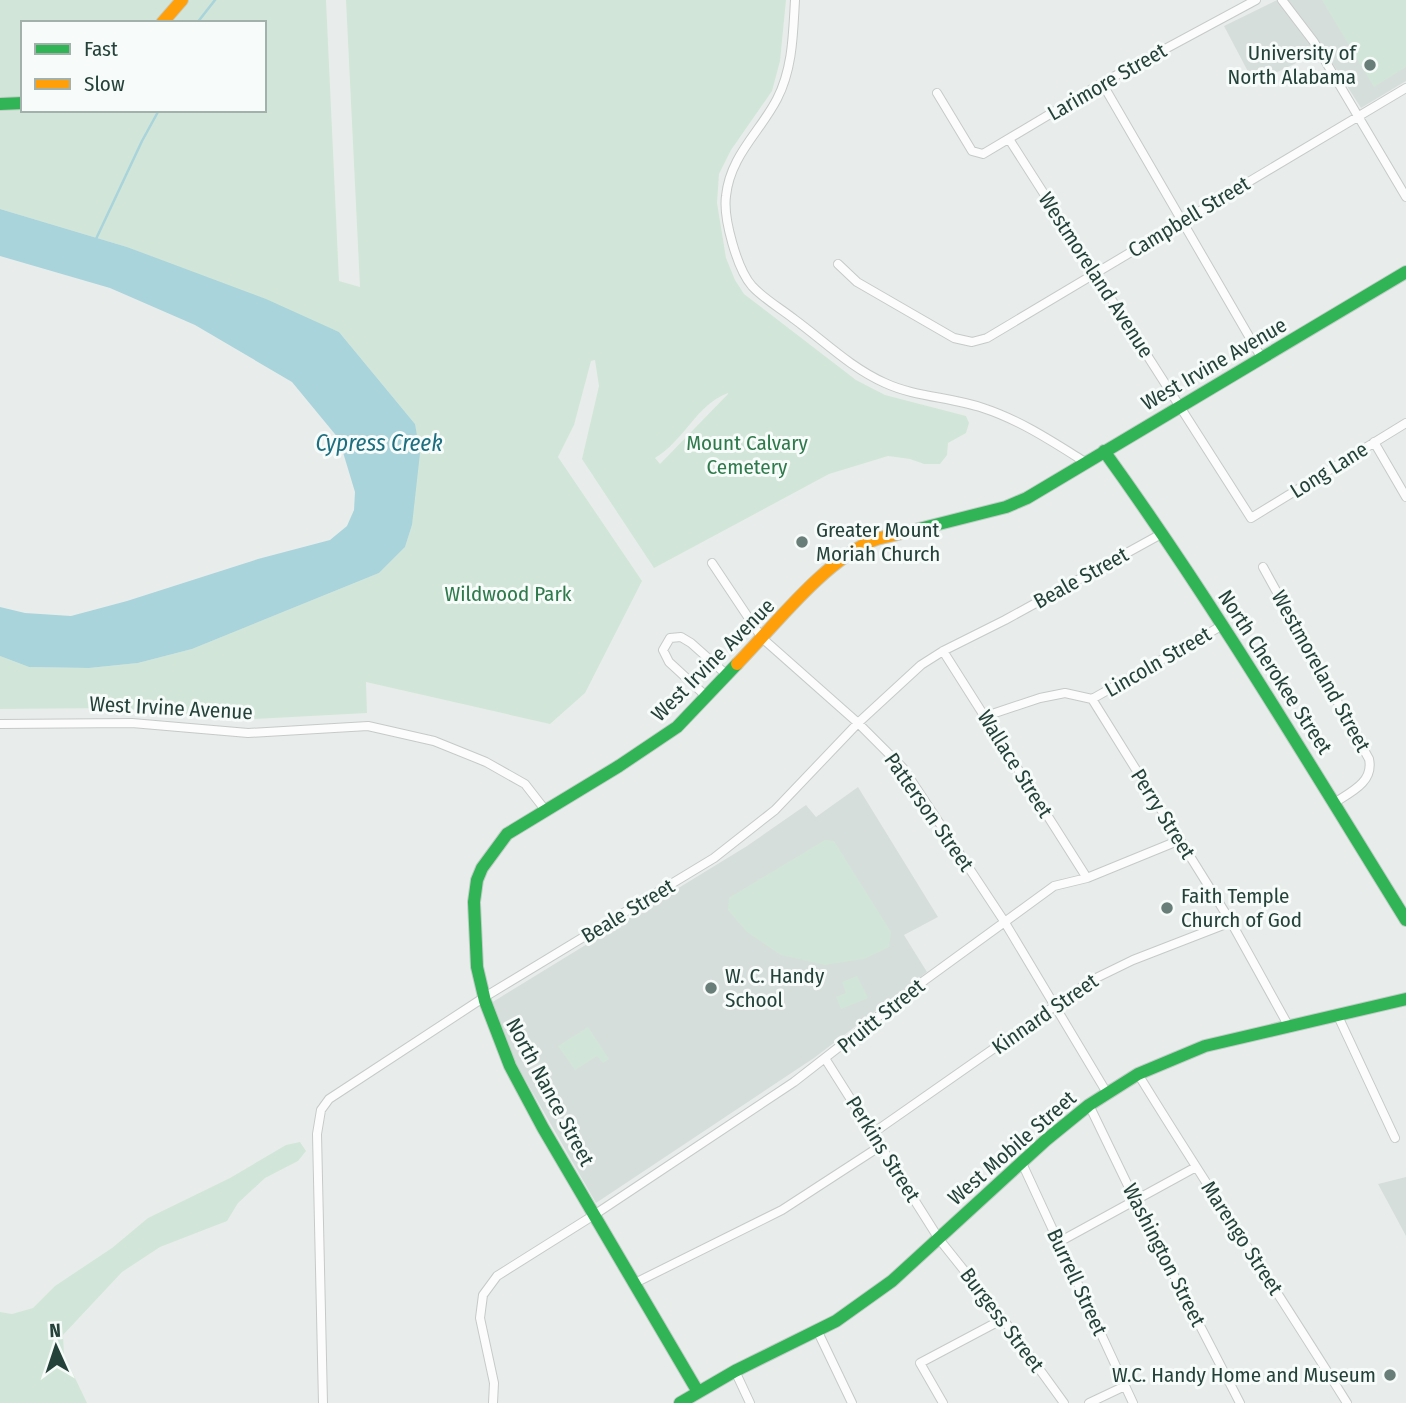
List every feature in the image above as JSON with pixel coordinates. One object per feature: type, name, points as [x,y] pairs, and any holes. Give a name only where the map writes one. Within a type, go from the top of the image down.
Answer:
[{"type":"street","points":[[164,21],[182,0]]},
{"type":"street","points":[[794,0],[792,47],[785,80],[776,100],[738,156],[728,177],[725,200],[728,221],[740,265],[751,285],[857,368],[887,384],[985,408],[1045,437],[1086,462]]},
{"type":"street","name":"Larimore Street","points":[[937,93],[972,151],[984,154],[1102,83],[1256,0]]},
{"type":"street","points":[[1282,0],[1314,42],[1406,197]]},
{"type":"street","points":[[1102,83],[1261,357]]},
{"type":"street","name":"Campbell Street","points":[[838,264],[857,282],[954,338],[972,342],[987,338],[1406,88]]},
{"type":"street","points":[[0,104],[21,103]]},
{"type":"street","name":"Westmoreland Avenue","points":[[1009,139],[1251,518]]},
{"type":"street","name":"West Irvine Avenue","points":[[0,724],[132,723],[247,733],[368,726],[434,741],[478,758],[525,784],[545,811],[677,727],[827,570],[845,556],[875,540],[1006,507],[1027,498],[1406,272]]},
{"type":"street","name":"Long Lane","points":[[1251,518],[1406,423]]},
{"type":"street","points":[[1374,442],[1406,497]]},
{"type":"street","name":"North Cherokee Street","points":[[1104,451],[1163,533],[1223,625],[1406,920]]},
{"type":"street","name":"Beale Street","points":[[323,1403],[317,1146],[321,1110],[328,1099],[483,999],[714,859],[775,810],[902,681],[943,651],[1163,533]]},
{"type":"street","name":"Patterson Street","points":[[712,563],[762,638],[858,723],[903,768],[1004,921],[1107,1093]]},
{"type":"street","name":"Westmoreland Street","points":[[1263,567],[1369,759],[1369,773],[1364,783],[1334,803]]},
{"type":"street","name":"Lincoln Street","points":[[1092,699],[1223,625]]},
{"type":"street","points":[[707,697],[668,662],[663,650],[670,638],[681,637],[691,643],[727,675]]},
{"type":"street","name":"Wallace Street","points":[[943,651],[1087,878]]},
{"type":"street","points":[[986,716],[1040,698],[1065,693],[1092,699]]},
{"type":"street","name":"Perry Street","points":[[1092,699],[1231,922],[1288,1026]]},
{"type":"street","name":"North Nance Street","points":[[545,811],[507,834],[480,870],[473,906],[476,965],[483,999],[504,1056],[633,1284],[698,1392]]},
{"type":"street","name":"Pruitt Street","points":[[493,1403],[494,1383],[480,1318],[483,1296],[496,1276],[594,1215],[826,1060],[925,980],[1054,886],[1087,878],[1180,840]]},
{"type":"street","name":"Kinnard Street","points":[[873,1133],[1053,1006],[1112,969],[1231,922]]},
{"type":"street","name":"West Mobile Street","points":[[680,1403],[735,1371],[836,1321],[892,1281],[1021,1161],[1089,1105],[1138,1073],[1205,1046],[1406,999]]},
{"type":"street","points":[[1337,1014],[1395,1138]]},
{"type":"street","name":"Perkins Street","points":[[826,1060],[939,1238]]},
{"type":"street","name":"Marengo Street","points":[[1138,1073],[1347,1403]]},
{"type":"street","name":"Washington Street","points":[[1089,1105],[1240,1403]]},
{"type":"street","points":[[633,1284],[782,1210],[882,1146]]},
{"type":"street","name":"Burrell Street","points":[[1021,1161],[1133,1403]]},
{"type":"street","points":[[1059,1242],[1196,1167]]},
{"type":"street","name":"Burgess Street","points":[[939,1238],[1003,1319],[1064,1403]]},
{"type":"street","points":[[943,1403],[920,1363],[1003,1319]]},
{"type":"street","points":[[817,1330],[852,1403]]},
{"type":"street","points":[[735,1371],[750,1403]]},
{"type":"street","points":[[1089,1403],[1125,1385]]},
{"type":"shaded area","name":"University of North Alabama","points":[[1277,0],[1406,0],[1406,81],[1361,108],[1324,50],[1254,83],[1224,26]]},
{"type":"shaded area","name":"W. C. Handy School","points":[[858,787],[938,917],[904,935],[927,972],[814,1058],[596,1203],[510,1053],[491,1003],[747,846],[806,805],[816,817]]},
{"type":"shaded area","points":[[1406,1177],[1406,1236],[1378,1184]]},
{"type":"green space","points":[[0,0],[326,0],[339,281],[360,287],[346,0],[786,0],[780,61],[772,91],[731,150],[719,174],[717,203],[726,258],[735,280],[744,294],[856,380],[885,395],[966,416],[969,423],[966,433],[948,443],[947,455],[940,464],[924,464],[888,456],[829,474],[654,568],[582,459],[599,386],[595,360],[591,361],[574,425],[558,457],[642,581],[585,693],[550,724],[366,682],[367,713],[255,719],[115,708],[0,709],[0,656],[29,667],[89,668],[138,663],[192,649],[379,573],[405,547],[412,525],[415,424],[339,332],[127,247],[0,209]],"holes":[[[728,394],[660,464],[655,458],[665,451],[707,406]]]},
{"type":"green space","points":[[1322,0],[1406,0],[1406,67],[1374,87]]},
{"type":"green space","points":[[825,840],[834,841],[891,932],[889,947],[864,959],[825,965],[781,955],[747,932],[728,910],[729,898]]},
{"type":"green space","points":[[857,976],[868,998],[841,1009],[836,997],[846,993],[842,982]]},
{"type":"green space","points":[[588,1027],[609,1059],[603,1063],[597,1056],[575,1070],[558,1046]]},
{"type":"green space","points":[[300,1142],[306,1151],[298,1161],[265,1178],[238,1203],[227,1221],[160,1247],[122,1272],[63,1335],[64,1355],[87,1403],[0,1403],[0,1312],[12,1314],[33,1308],[55,1286],[112,1248],[148,1218],[230,1178],[286,1145]]},
{"type":"water","name":"Cypress Creek","points":[[0,209],[127,247],[266,299],[339,332],[415,424],[420,453],[412,525],[405,547],[379,573],[192,649],[138,663],[89,668],[29,667],[0,656],[0,607],[25,613],[71,616],[330,540],[347,526],[354,510],[355,492],[339,439],[292,382],[195,325],[110,288],[0,256]]},
{"type":"waterway","points":[[199,21],[215,0]]},
{"type":"waterway","points":[[96,239],[158,112]]},
{"type":"traffic: fast","points":[[0,104],[21,103]]},
{"type":"traffic: fast","points":[[911,531],[1006,507],[1027,498],[1406,272]]},
{"type":"traffic: fast","points":[[1104,451],[1222,624],[1406,920]]},
{"type":"traffic: fast","points":[[698,1392],[543,1128],[510,1066],[485,1001],[477,967],[474,902],[477,880],[482,868],[507,834],[619,766],[677,727],[737,664]]},
{"type":"traffic: fast","points":[[680,1403],[735,1371],[836,1321],[892,1281],[1046,1140],[1089,1105],[1138,1074],[1205,1046],[1406,999]]},
{"type":"traffic: slow","points":[[164,21],[182,0]]},
{"type":"traffic: slow","points":[[737,664],[801,595],[837,563],[874,540],[911,531]]},
{"type":"place","name":"University of North Alabama","points":[[1370,65]]},
{"type":"place","name":"Greater Mount Moriah Church","points":[[802,542]]},
{"type":"place","name":"Faith Temple Church of God","points":[[1167,908]]},
{"type":"place","name":"W. C. Handy School","points":[[711,988]]},
{"type":"place","name":"W.C. Handy Home and Museum","points":[[1390,1375]]},
{"type":"park label","name":"Mount Calvary Cemetery","points":[[747,455]]},
{"type":"park label","name":"Wildwood Park","points":[[508,594]]}]
